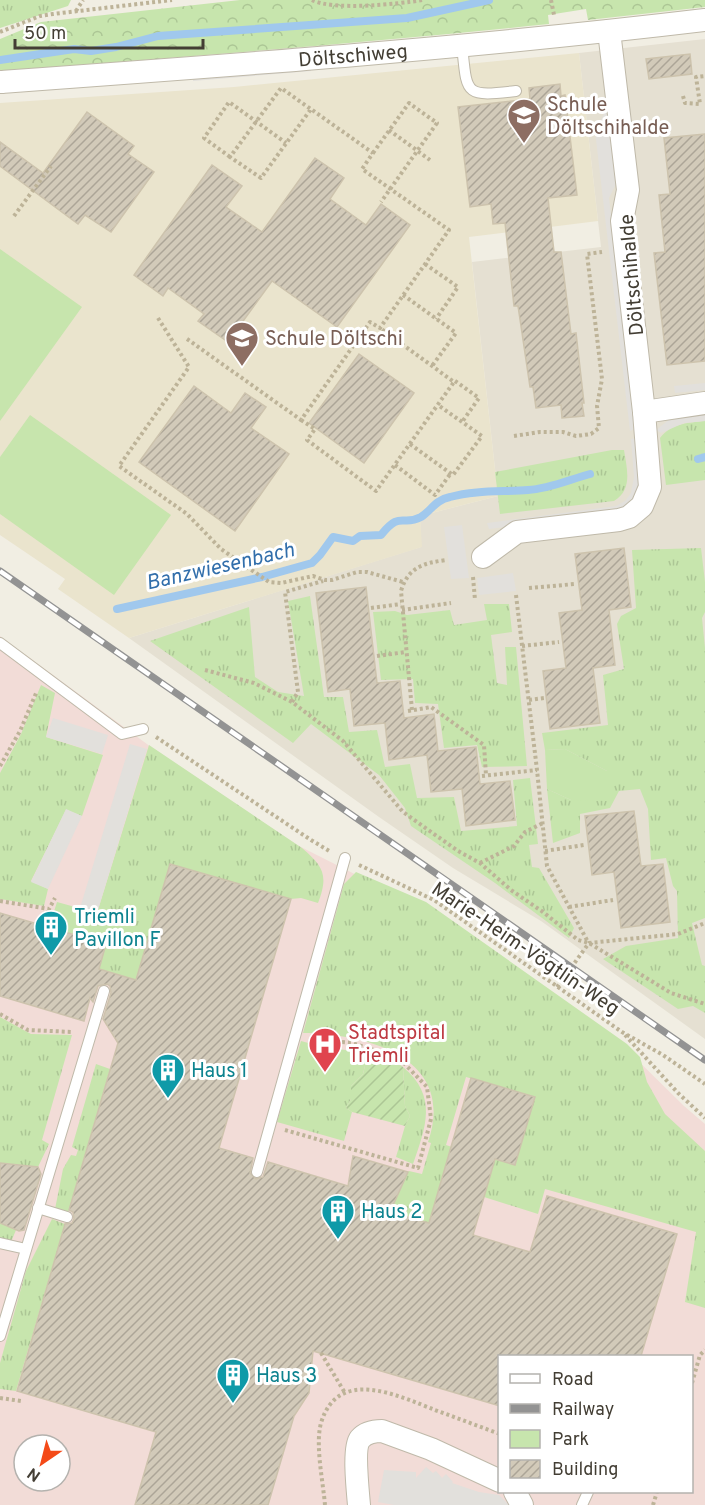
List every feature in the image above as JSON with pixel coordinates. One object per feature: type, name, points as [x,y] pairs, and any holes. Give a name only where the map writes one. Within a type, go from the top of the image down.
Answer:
[{"type":"street","name":"Döltschiweg","points":[[0,82],[201,68],[609,32],[705,20]]},
{"type":"street","name":"Döltschihalde","points":[[483,557],[517,532],[629,517],[647,498],[650,487],[644,412],[622,221],[628,190],[609,32]]},
{"type":"street","points":[[644,412],[705,404]]},
{"type":"street","points":[[359,1505],[358,1443],[361,1438],[374,1431],[382,1431],[431,1449],[498,1480]]},
{"type":"lane","points":[[462,45],[467,82],[473,92],[490,94],[516,91]]},
{"type":"lane","points":[[0,643],[122,734],[143,729]]},
{"type":"lane","points":[[257,1172],[345,858]]},
{"type":"lane","points":[[0,1336],[4,1306],[26,1249],[104,991]]},
{"type":"lane","points":[[39,1208],[67,1217]]},
{"type":"lane","points":[[0,1243],[26,1249]]},
{"type":"path","points":[[76,11],[83,0]]},
{"type":"path","points":[[0,32],[40,16],[172,0]]},
{"type":"path","points":[[312,0],[343,5],[378,6],[423,0]]},
{"type":"path","points":[[551,0],[554,10]]},
{"type":"path","points":[[683,96],[685,103],[700,104],[696,77],[705,76]]},
{"type":"path","points":[[230,156],[281,88],[373,153]]},
{"type":"path","points":[[286,143],[229,102],[204,138],[261,178],[286,143],[310,109]]},
{"type":"path","points":[[380,328],[449,230],[390,189],[362,169],[409,103],[437,123],[390,189],[381,202]]},
{"type":"path","points":[[389,130],[430,160]]},
{"type":"path","points":[[14,216],[51,166]]},
{"type":"path","points":[[514,436],[540,432],[563,432],[576,436],[591,434],[599,428],[597,406],[602,379],[587,254],[606,251]]},
{"type":"path","points":[[425,264],[458,287],[436,319]]},
{"type":"path","points":[[403,295],[456,333],[432,366]]},
{"type":"path","points":[[158,318],[189,367],[119,466],[187,514],[221,549],[269,582],[281,583],[313,576],[325,580]]},
{"type":"path","points":[[301,420],[370,322],[479,398],[462,422]]},
{"type":"path","points":[[187,339],[315,429],[307,440],[376,491],[454,382]]},
{"type":"path","points":[[410,444],[453,475],[482,436],[438,405]]},
{"type":"path","points":[[395,465],[435,495],[451,473]]},
{"type":"path","points":[[446,560],[422,564],[408,574],[403,582],[401,604],[410,710],[431,707],[484,745],[484,776],[537,770]]},
{"type":"path","points":[[292,702],[298,692],[285,592],[357,572],[368,572],[403,582]]},
{"type":"path","points":[[529,588],[575,584]]},
{"type":"path","points":[[516,595],[547,866],[589,943]]},
{"type":"path","points":[[402,610],[451,603]]},
{"type":"path","points":[[371,608],[401,604]]},
{"type":"path","points":[[522,646],[559,642]]},
{"type":"path","points":[[377,656],[406,652]]},
{"type":"path","points":[[205,670],[254,683],[292,702],[343,741],[403,812],[458,851],[480,863],[511,890],[578,940],[589,943],[671,993],[705,1004]]},
{"type":"path","points":[[0,766],[20,731],[43,676]]},
{"type":"path","points":[[529,700],[544,698]]},
{"type":"path","name":"Marie-Heim-Vögtlin-Weg","points":[[143,729],[311,840],[434,900],[622,1032],[663,1055],[705,1083]]},
{"type":"path","points":[[480,863],[514,846],[525,832],[543,823]]},
{"type":"path","points":[[545,851],[584,845]]},
{"type":"path","points":[[43,925],[54,898]]},
{"type":"path","points":[[569,907],[613,900]]},
{"type":"path","points":[[0,901],[48,909]]},
{"type":"path","points":[[557,987],[589,943],[678,934],[705,923]]},
{"type":"path","points":[[0,1014],[28,1030],[75,1033]]},
{"type":"path","points":[[622,1032],[678,1093],[705,1118]]},
{"type":"path","points":[[269,1126],[418,1168],[431,1119],[427,1087],[399,1058],[351,1043],[295,1037]]},
{"type":"path","points":[[693,1380],[700,1355],[705,1350]]},
{"type":"path","points":[[321,1353],[345,1393]]},
{"type":"path","points":[[0,1398],[21,1401]]},
{"type":"shaded area","points":[[705,39],[705,1039],[541,921],[453,868],[379,817],[129,638],[421,547],[420,516],[498,496],[472,262],[601,247],[579,53]]},
{"type":"shaded area","name":"Schule Döltschi","points":[[579,53],[598,221],[469,237],[498,496],[420,516],[422,547],[129,638],[58,589],[65,579],[0,535],[0,103],[234,87]]},
{"type":"shaded area","points":[[310,63],[311,71],[193,81],[193,73]]},
{"type":"shaded area","points":[[606,110],[617,182],[609,198],[637,428],[630,431],[595,131]]},
{"type":"shaded area","points":[[705,383],[705,390],[675,393],[674,386]]},
{"type":"shaded area","points":[[705,412],[705,421],[684,423],[661,433],[656,430],[670,419]]},
{"type":"shaded area","points":[[638,438],[640,490],[627,508],[597,516],[489,529],[487,523],[616,506],[625,501],[631,493],[634,477],[631,439]]},
{"type":"shaded area","points":[[462,525],[469,578],[451,579],[444,527]]},
{"type":"shaded area","points":[[513,573],[516,591],[479,595],[477,578]]},
{"type":"shaded area","name":"Stadtspital Triemli","points":[[0,636],[151,747],[297,845],[428,911],[617,1040],[705,1124],[705,1505],[0,1505]]},
{"type":"shaded area","points":[[53,718],[108,735],[102,754],[46,737]]},
{"type":"shaded area","points":[[130,744],[147,749],[97,913],[80,908]]},
{"type":"shaded area","points":[[66,809],[82,816],[48,889],[31,882]]},
{"type":"shaded area","points":[[426,1467],[433,1473],[436,1471],[442,1478],[446,1474],[452,1483],[479,1492],[499,1495],[509,1505],[394,1505],[378,1502],[384,1470],[416,1472],[416,1478]]},
{"type":"green space","points":[[0,0],[71,0],[68,6],[0,28]]},
{"type":"green space","points":[[240,0],[705,0],[705,7],[588,20],[586,9],[548,15],[549,24],[343,44],[0,71],[0,39],[41,22]]},
{"type":"green space","points":[[0,249],[82,307],[0,421]]},
{"type":"green space","points":[[30,415],[171,515],[114,595],[0,514],[0,457]]},
{"type":"green space","points":[[705,421],[705,480],[666,485],[660,438],[675,427]]},
{"type":"green space","points":[[612,450],[624,450],[627,472],[624,491],[614,501],[500,514],[495,472]]},
{"type":"green space","points":[[701,548],[705,582],[705,612],[702,618],[705,648],[705,918],[692,923],[702,965],[705,966],[705,1013],[693,1006],[678,1009],[603,959],[626,946],[678,938],[677,891],[673,886],[666,858],[651,860],[648,809],[640,789],[619,791],[610,808],[580,814],[580,833],[553,843],[547,789],[571,800],[607,800],[607,771],[565,749],[545,750],[542,733],[608,725],[603,675],[624,669],[617,624],[621,616],[636,608],[632,550]]},
{"type":"green space","points":[[310,596],[324,697],[343,697],[349,732],[377,730],[385,767],[410,764],[417,798],[454,797],[461,831],[517,826],[513,780],[530,778],[538,844],[529,845],[532,867],[539,868],[574,928],[569,938],[495,883],[411,826],[405,808],[379,775],[311,724],[293,743],[150,641],[249,607],[255,677],[278,692],[304,696],[288,601]]},
{"type":"green space","points":[[484,604],[509,604],[512,632],[491,635],[497,683],[507,685],[505,647],[516,647],[527,766],[482,767],[477,745],[444,748],[438,704],[415,703],[413,679],[381,680],[373,612],[395,611],[407,615],[450,610],[454,625],[487,620]]},
{"type":"green space","points":[[41,685],[55,693],[46,737],[103,755],[82,816],[66,810],[31,881],[48,889],[44,906],[0,899],[0,773],[21,734]]},
{"type":"green space","points":[[149,745],[302,848],[319,866],[323,885],[318,903],[301,898],[291,899],[170,864],[136,980],[99,969],[106,944],[49,927],[57,902],[97,913]]},
{"type":"green space","points":[[565,749],[607,771],[607,801],[571,800],[547,789],[545,750]]},
{"type":"green space","points":[[356,872],[426,902],[627,1044],[640,1057],[647,1082],[665,1114],[705,1151],[705,1308],[685,1302],[696,1232],[545,1189],[538,1214],[484,1197],[495,1159],[515,1165],[535,1097],[466,1077],[446,1145],[452,1147],[429,1223],[390,1212],[408,1172],[422,1174],[431,1143],[428,1142],[434,1113],[430,1090],[418,1071],[401,1056],[379,1046],[354,1039],[303,1033],[344,884]]},
{"type":"green space","points":[[0,1017],[31,1034],[72,1035],[42,1140],[49,1144],[38,1167],[0,1163]]},
{"type":"green space","points":[[301,1041],[323,1047],[368,1053],[363,1074],[351,1086],[351,1099],[346,1108],[352,1112],[344,1141],[277,1122]]},
{"type":"green space","points":[[368,1053],[391,1058],[403,1067],[405,1106],[410,1116],[405,1126],[352,1112],[346,1108],[351,1099],[351,1086],[363,1074]]},
{"type":"green space","points":[[96,1064],[110,1069],[68,1213],[55,1209],[63,1169],[71,1155],[76,1156],[78,1150],[72,1147]]},
{"type":"green space","points":[[403,1067],[414,1078],[425,1101],[425,1125],[413,1164],[396,1157],[410,1116],[405,1106]]},
{"type":"green space","points":[[52,1219],[65,1224],[16,1391],[0,1389],[0,1363],[26,1271]]},
{"type":"green space","points":[[0,1223],[16,1230],[11,1242],[0,1240]]},
{"type":"building","points":[[690,54],[692,74],[649,79],[646,59]]},
{"type":"building","points":[[560,84],[561,96],[565,95],[577,195],[548,198],[554,252],[561,252],[571,334],[576,333],[584,403],[582,403],[584,416],[562,418],[561,405],[536,408],[533,387],[530,387],[518,306],[514,306],[505,223],[493,224],[491,204],[470,207],[458,107],[530,99],[529,88]]},
{"type":"building","points":[[87,112],[134,146],[128,154],[154,172],[111,232],[85,215],[78,224],[0,166],[0,142],[43,173]]},
{"type":"building","points":[[705,134],[705,361],[667,365],[654,253],[665,252],[659,195],[670,194],[664,138]]},
{"type":"building","points":[[315,158],[344,178],[330,199],[366,225],[381,204],[410,225],[337,327],[272,281],[228,342],[198,321],[204,314],[168,288],[163,296],[134,275],[212,165],[242,186],[226,207],[262,232]]},
{"type":"building","points":[[359,354],[414,393],[364,463],[309,423]]},
{"type":"building","points":[[194,386],[231,413],[245,393],[266,407],[251,428],[289,454],[235,531],[139,462]]},
{"type":"building","points":[[624,548],[631,607],[609,610],[615,665],[593,668],[600,723],[550,729],[543,671],[566,668],[559,613],[582,610],[575,554]]},
{"type":"building","points":[[366,587],[377,683],[400,681],[404,718],[434,714],[438,751],[476,747],[480,784],[510,781],[515,820],[466,826],[462,789],[431,792],[427,755],[389,760],[385,723],[354,726],[350,689],[328,692],[316,593]]},
{"type":"building","points":[[634,811],[641,866],[663,864],[670,922],[621,928],[614,872],[592,875],[585,816]]},
{"type":"building","points":[[170,864],[291,899],[219,1148],[253,1158],[250,1173],[256,1179],[263,1177],[268,1162],[348,1186],[353,1156],[408,1172],[390,1212],[429,1223],[471,1078],[535,1097],[515,1165],[495,1159],[473,1235],[530,1252],[547,1196],[677,1234],[641,1355],[498,1355],[498,1405],[313,1351],[309,1393],[294,1416],[268,1505],[135,1505],[156,1432],[17,1391],[65,1224],[72,1223],[74,1219],[73,1212],[69,1210],[118,1043],[103,1019],[111,993],[110,986],[107,984],[98,986],[93,1002],[90,998],[84,1021],[0,996],[0,913],[106,944],[99,969],[136,980]]},
{"type":"building","points":[[0,1163],[38,1167],[41,1174],[24,1230],[19,1231],[0,1223]]},
{"type":"waterway","points":[[0,60],[74,49],[91,51],[158,36],[407,18],[489,0]]},
{"type":"waterway","name":"Banzwiesenbach","points":[[698,459],[705,457]]},
{"type":"waterway","name":"Banzwiesenbach","points":[[117,609],[262,577],[312,563],[333,537],[353,541],[360,536],[381,535],[397,521],[415,520],[425,515],[445,498],[479,492],[536,489],[590,474]]},
{"type":"railway","points":[[0,571],[705,1060]]},
{"type":"place","name":"Schule Döltschihalde","points":[[524,144]]},
{"type":"place","name":"Schule Döltschi","points":[[242,367]]},
{"type":"place","name":"Triemli Pavillon F","points":[[51,956]]},
{"type":"place","name":"Stadtspital Triemli","points":[[325,1073]]},
{"type":"place","name":"Haus 1","points":[[168,1099]]},
{"type":"place","name":"Haus 2","points":[[338,1240]]},
{"type":"place","name":"Haus 3","points":[[233,1404]]}]
